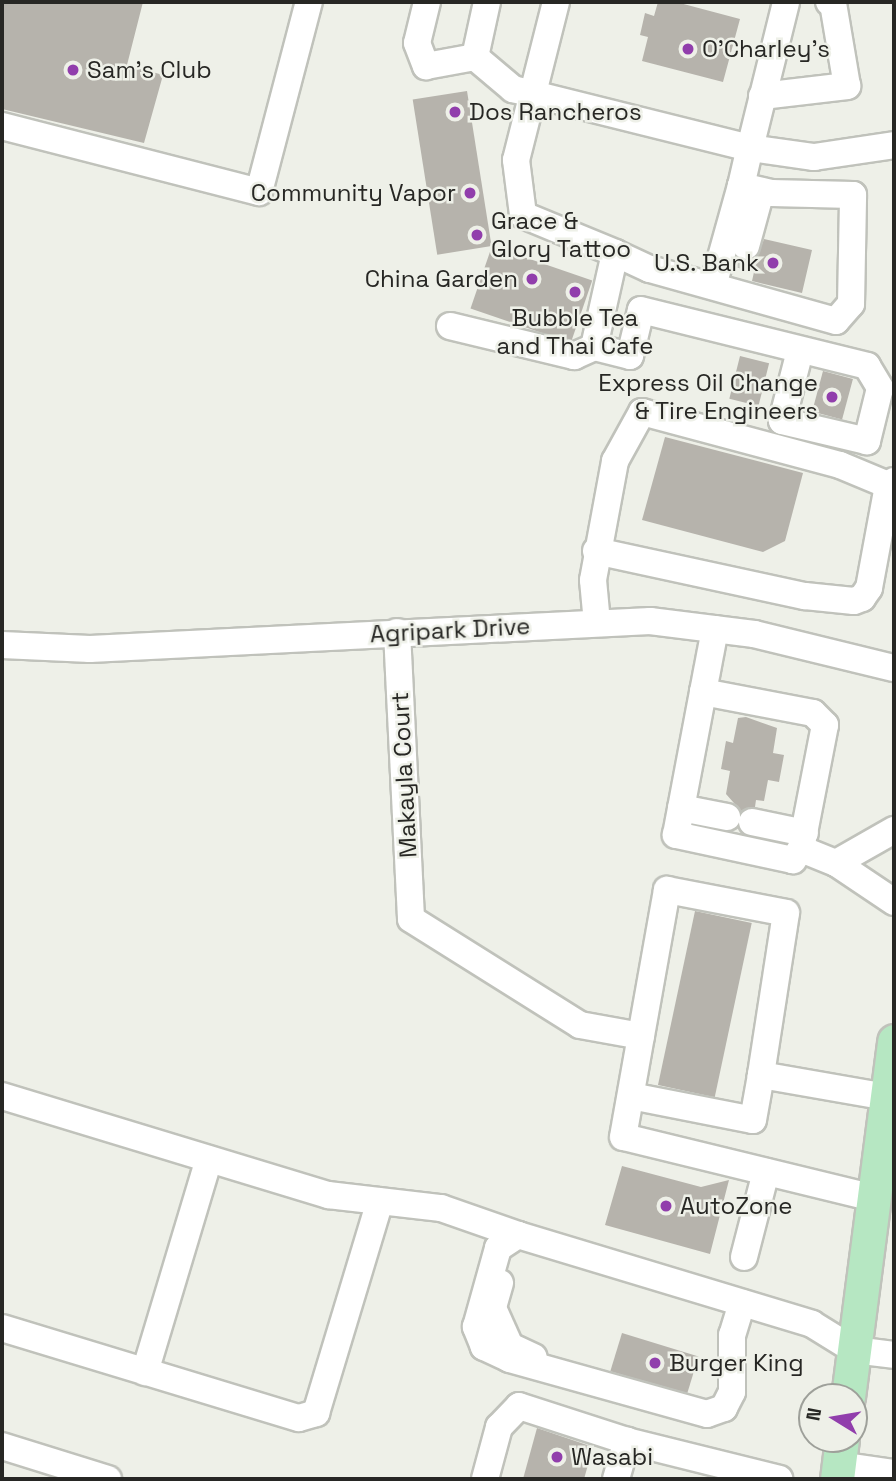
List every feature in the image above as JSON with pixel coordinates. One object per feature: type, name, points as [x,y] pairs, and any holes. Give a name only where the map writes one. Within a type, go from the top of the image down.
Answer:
[{"type":"main road","points":[[850,1383],[894,1041]]},
{"type":"street","points":[[2,126],[260,192],[309,2]]},
{"type":"street","points":[[427,2],[417,43],[426,66],[475,57]]},
{"type":"street","points":[[475,57],[487,2]]},
{"type":"street","points":[[556,2],[516,160],[523,215],[650,269],[733,273],[836,321],[851,304],[853,195],[751,188]]},
{"type":"street","points":[[733,273],[751,188],[750,148],[786,2]]},
{"type":"street","points":[[762,96],[847,86],[833,3],[829,2]]},
{"type":"street","points":[[475,57],[513,89],[750,148],[814,158],[894,145]]},
{"type":"street","points":[[733,273],[751,188]]},
{"type":"street","points":[[594,347],[615,253]]},
{"type":"street","points":[[450,326],[574,356],[594,347],[630,356],[650,269]]},
{"type":"street","points":[[641,310],[867,366],[887,388],[867,442],[782,421],[800,351]]},
{"type":"street","points":[[596,551],[805,596],[854,601],[869,588],[892,486],[839,465],[642,412],[615,461],[596,551],[597,623]]},
{"type":"street","name":"Agripark Drive","points":[[2,645],[90,649],[650,621],[754,634],[894,668]]},
{"type":"street","points":[[703,692],[820,718],[825,725],[803,841],[793,860],[676,835],[681,808],[703,692],[715,629]]},
{"type":"street","name":"Makayla Court","points":[[397,632],[411,919],[580,1025],[641,1036]]},
{"type":"street","points":[[681,808],[740,820],[803,841],[894,902]]},
{"type":"street","points":[[836,863],[894,830]]},
{"type":"street","points":[[631,1097],[753,1120],[786,913],[667,890],[623,1138],[874,1198]]},
{"type":"street","points":[[761,1075],[887,1097]]},
{"type":"street","points":[[4,1105],[209,1159],[328,1195],[442,1208],[518,1235],[811,1324],[854,1350],[894,1355]]},
{"type":"street","points":[[145,1372],[209,1159]]},
{"type":"street","points":[[744,1257],[766,1172]]},
{"type":"street","points":[[2,1328],[299,1418],[316,1413],[380,1201]]},
{"type":"street","points":[[518,1235],[498,1248],[476,1327],[484,1347],[559,1374],[707,1414],[724,1408],[733,1385],[732,1335],[742,1303]]},
{"type":"street","points":[[509,1284],[493,1308],[510,1346],[537,1358],[704,1405],[733,1385]]},
{"type":"street","points":[[485,1479],[499,1427],[519,1406],[744,1476],[779,1479]]},
{"type":"street","points":[[616,1479],[627,1440]]},
{"type":"street","points":[[2,1447],[108,1479]]},
{"type":"street","points":[[840,1461],[894,1473]]},
{"type":"building","name":"Sam's Club","points":[[2,2],[143,2],[127,65],[163,75],[144,143],[2,109]]},
{"type":"building","name":"O'Charley's","points":[[658,2],[676,2],[740,19],[723,82],[642,61],[648,37],[640,35],[645,13],[654,16]]},
{"type":"building","points":[[467,91],[492,246],[437,255],[413,100]]},
{"type":"building","points":[[764,239],[812,250],[802,293],[752,281],[754,272],[735,267],[737,258],[757,258]]},
{"type":"building","points":[[492,246],[592,281],[571,343],[471,308]]},
{"type":"building","points":[[740,356],[769,363],[758,406],[729,399]]},
{"type":"building","points":[[823,371],[853,379],[842,420],[812,412]]},
{"type":"building","points":[[665,437],[803,473],[785,541],[763,552],[642,520]]},
{"type":"building","points":[[746,717],[777,728],[773,753],[784,755],[779,782],[768,780],[764,801],[756,800],[755,807],[741,811],[726,794],[730,771],[721,769],[726,741],[733,743],[738,718]]},
{"type":"building","points":[[695,911],[752,923],[715,1097],[658,1085]]},
{"type":"building","name":"AutoZone","points":[[622,1166],[701,1187],[729,1180],[710,1254],[605,1225]]},
{"type":"building","name":"Burger King","points":[[622,1333],[699,1356],[687,1395],[610,1371]]},
{"type":"building","points":[[537,1428],[593,1447],[584,1479],[523,1479]]},
{"type":"tunnel","points":[[740,268],[746,246]]},
{"type":"place","name":"O'Charley's","points":[[688,49]]},
{"type":"place","name":"Sam's Club","points":[[73,70]]},
{"type":"place","name":"Dos Rancheros","points":[[455,112]]},
{"type":"place","name":"Community Vapor","points":[[470,193]]},
{"type":"place","name":"Grace & Glory Tattoo","points":[[477,235]]},
{"type":"place","name":"U.S. Bank","points":[[773,263]]},
{"type":"place","name":"China Garden","points":[[532,279]]},
{"type":"place","name":"Bubble Tea and Thai Cafe","points":[[575,292]]},
{"type":"place","name":"Express Oil Change & Tire Engineers","points":[[832,397]]},
{"type":"place","name":"AutoZone","points":[[666,1206]]},
{"type":"place","name":"Burger King","points":[[655,1363]]},
{"type":"place","name":"Wasabi","points":[[557,1457]]}]
